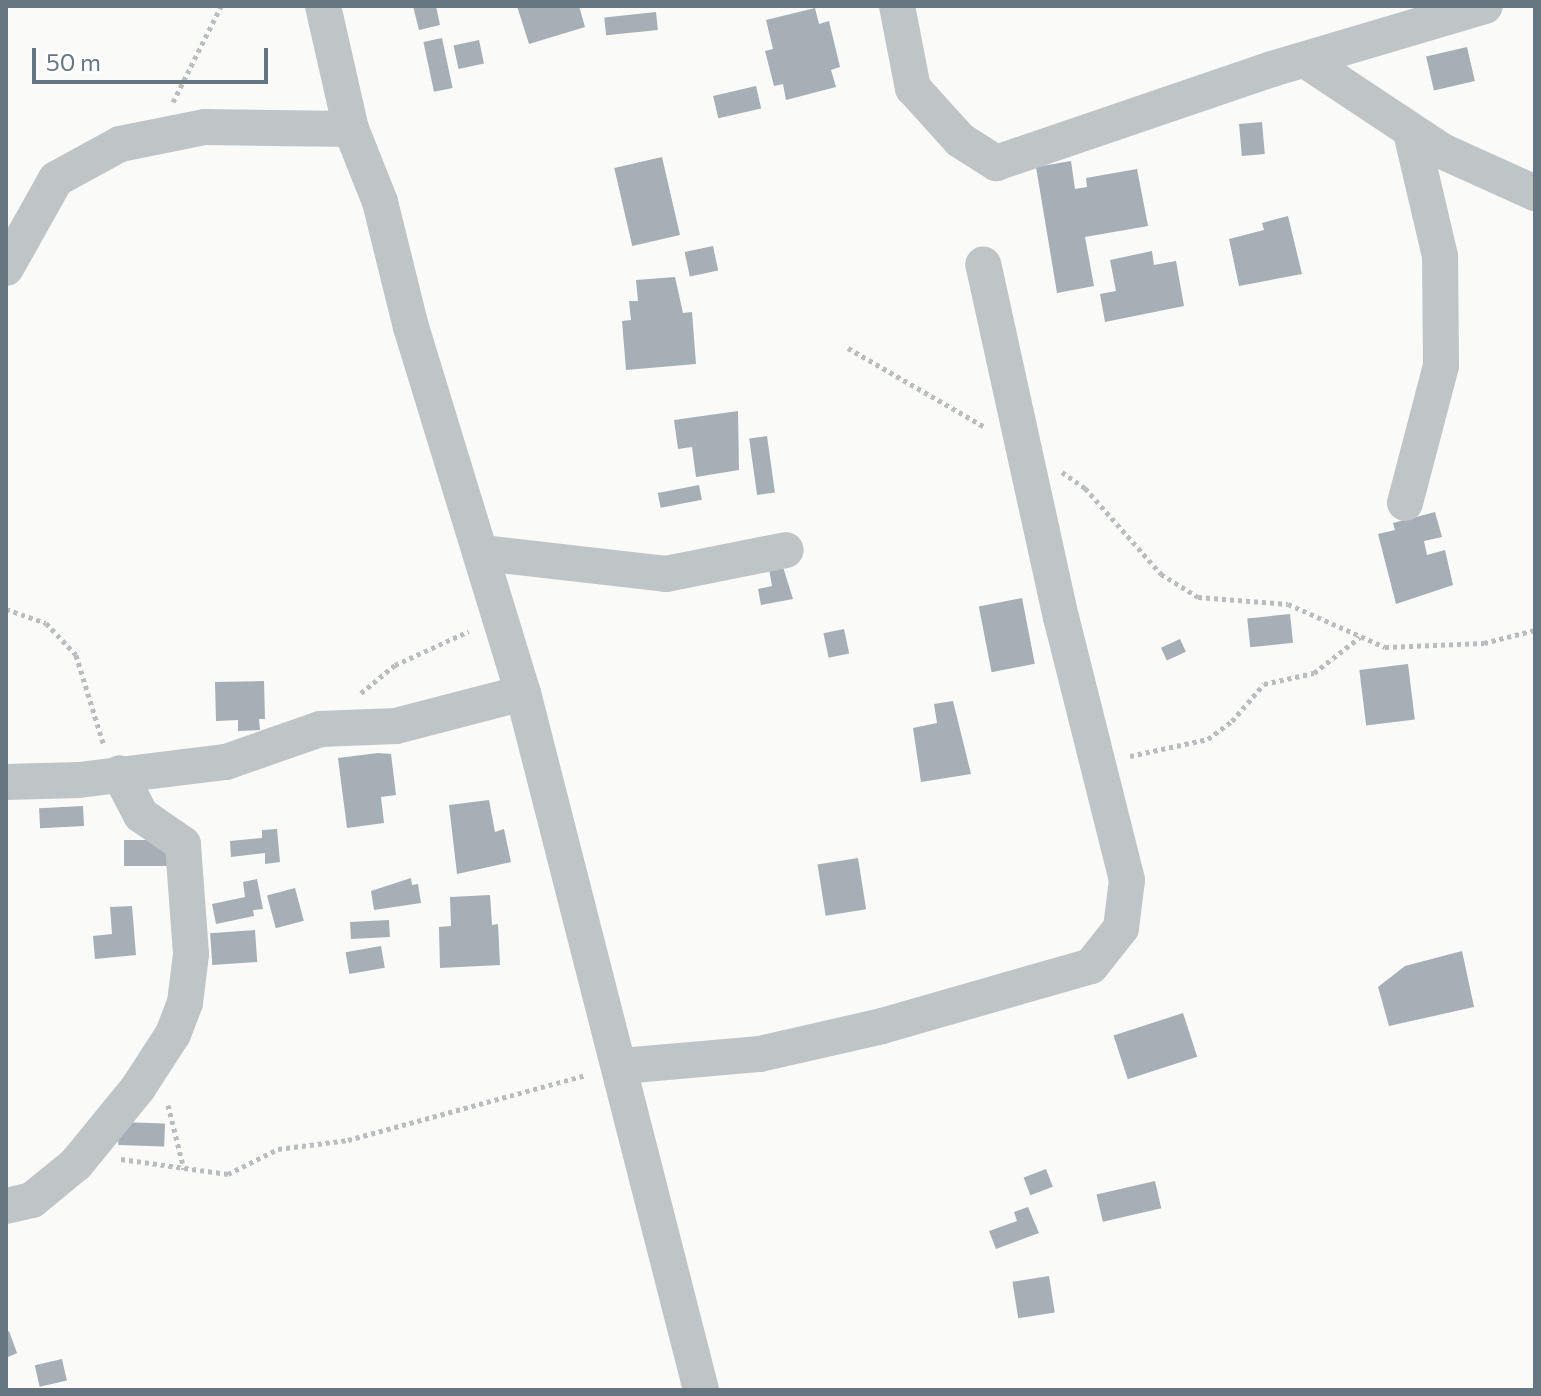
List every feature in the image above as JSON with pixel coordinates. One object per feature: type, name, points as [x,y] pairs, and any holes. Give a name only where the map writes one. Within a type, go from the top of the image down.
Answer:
[{"type":"street","points":[[323,6],[351,129],[380,202],[411,327],[523,693],[576,911],[622,1066],[701,1390]]},
{"type":"street","points":[[897,6],[913,88],[960,140],[996,163],[1272,69],[1308,62],[1485,6]]},
{"type":"street","points":[[1308,62],[1411,132],[1482,173],[1535,193]]},
{"type":"street","points":[[6,268],[15,238],[56,179],[120,144],[162,133],[205,127],[351,129]]},
{"type":"street","points":[[1405,503],[1441,366],[1440,256],[1411,132]]},
{"type":"street","points":[[622,1066],[760,1054],[882,1026],[1091,966],[1111,945],[1127,908],[1127,880],[1022,447],[983,264]]},
{"type":"street","points":[[482,553],[666,574],[786,550]]},
{"type":"street","points":[[6,782],[119,773],[251,757],[338,727],[406,724],[523,693]]},
{"type":"street","points":[[6,1206],[32,1200],[76,1164],[173,1034],[186,990],[191,954],[186,860],[176,837],[141,815],[119,773]]},
{"type":"path","points":[[162,133],[178,87],[221,6]]},
{"type":"path","points":[[848,348],[1022,447],[1085,488],[1178,586],[1228,603],[1288,604],[1385,647],[1484,643],[1535,630]]},
{"type":"path","points":[[6,609],[46,623],[76,655],[91,694],[97,731],[119,773]]},
{"type":"path","points":[[338,727],[373,678],[500,614]]},
{"type":"path","points":[[1098,764],[1208,739],[1232,721],[1264,684],[1314,673],[1360,637]]},
{"type":"path","points":[[161,1052],[184,1169]]},
{"type":"path","points":[[76,1164],[132,1159],[228,1174],[278,1149],[348,1140],[622,1066]]},
{"type":"building","points":[[413,6],[436,6],[440,25],[419,30]]},
{"type":"building","points":[[517,6],[579,6],[585,27],[529,44]]},
{"type":"building","points":[[815,8],[819,24],[829,21],[840,67],[831,70],[836,87],[786,100],[783,84],[774,86],[765,51],[773,49],[766,20]]},
{"type":"building","points":[[656,12],[658,30],[606,35],[604,17]]},
{"type":"building","points":[[442,38],[453,88],[434,92],[423,42]]},
{"type":"building","points":[[479,40],[484,63],[459,69],[454,45]]},
{"type":"building","points":[[1467,47],[1475,81],[1434,91],[1426,56]]},
{"type":"building","points":[[756,86],[761,108],[718,118],[713,96]]},
{"type":"building","points":[[1262,122],[1265,154],[1242,156],[1239,124]]},
{"type":"building","points":[[662,157],[680,235],[632,246],[614,168]]},
{"type":"building","points":[[1071,161],[1075,189],[1087,187],[1086,178],[1137,169],[1148,226],[1085,237],[1094,286],[1057,293],[1036,167]]},
{"type":"building","points":[[1288,216],[1302,274],[1239,286],[1229,239],[1264,230],[1262,223]]},
{"type":"building","points":[[713,246],[718,270],[690,276],[685,252]]},
{"type":"building","points":[[1152,251],[1154,265],[1176,261],[1184,306],[1105,322],[1100,294],[1116,291],[1110,260]]},
{"type":"building","points":[[675,277],[683,313],[692,312],[696,364],[626,370],[622,321],[631,320],[629,301],[638,301],[636,280]]},
{"type":"building","points":[[738,411],[739,470],[696,477],[692,447],[678,449],[674,420]]},
{"type":"building","points":[[767,436],[775,492],[757,495],[749,439]]},
{"type":"building","points":[[699,485],[702,500],[661,508],[658,493]]},
{"type":"building","points":[[1435,512],[1442,537],[1424,541],[1427,555],[1445,550],[1453,585],[1396,604],[1378,534],[1395,530],[1393,523]]},
{"type":"building","points":[[783,567],[793,599],[761,605],[758,589],[772,586],[769,569]]},
{"type":"building","points":[[1022,598],[1035,664],[992,672],[979,606]]},
{"type":"building","points":[[1290,614],[1293,643],[1250,647],[1247,618]]},
{"type":"building","points":[[844,629],[849,653],[829,658],[823,633]]},
{"type":"building","points":[[1180,639],[1186,652],[1167,661],[1161,648]]},
{"type":"building","points":[[1408,664],[1415,720],[1366,726],[1359,670]]},
{"type":"building","points":[[264,681],[265,719],[259,719],[260,730],[238,731],[238,720],[216,721],[215,682]]},
{"type":"building","points":[[953,701],[971,774],[921,782],[913,728],[937,723],[934,704]]},
{"type":"building","points":[[391,754],[396,795],[381,797],[384,823],[347,828],[338,758]]},
{"type":"building","points":[[489,800],[495,832],[504,829],[511,862],[457,874],[449,805]]},
{"type":"building","points":[[83,806],[84,826],[40,828],[39,808]]},
{"type":"building","points":[[277,829],[280,862],[265,864],[265,853],[231,857],[230,841],[262,838],[262,830]]},
{"type":"building","points":[[124,840],[173,840],[173,866],[124,866]]},
{"type":"building","points":[[858,858],[866,909],[826,916],[818,864]]},
{"type":"building","points":[[411,878],[412,885],[418,884],[421,903],[374,910],[371,891]]},
{"type":"building","points":[[257,879],[263,909],[253,910],[254,916],[216,924],[212,904],[245,897],[243,882]]},
{"type":"building","points":[[295,888],[304,921],[276,928],[267,896]]},
{"type":"building","points":[[490,895],[492,925],[498,924],[500,965],[440,968],[439,927],[451,926],[450,897]]},
{"type":"building","points":[[132,906],[136,955],[95,959],[93,936],[112,934],[110,907]]},
{"type":"building","points":[[389,920],[390,937],[351,939],[350,922]]},
{"type":"building","points":[[255,930],[257,962],[212,965],[210,933]]},
{"type":"building","points":[[381,946],[385,968],[349,974],[346,952]]},
{"type":"building","points":[[1462,951],[1474,1007],[1389,1026],[1378,987],[1405,966]]},
{"type":"building","points":[[1183,1013],[1197,1057],[1128,1079],[1114,1036]]},
{"type":"building","points":[[119,1122],[165,1124],[164,1147],[118,1145]]},
{"type":"building","points":[[1046,1169],[1053,1187],[1030,1195],[1024,1178]]},
{"type":"building","points":[[1155,1181],[1161,1208],[1103,1222],[1097,1194]]},
{"type":"building","points":[[1028,1207],[1039,1233],[996,1249],[989,1231],[1017,1221],[1014,1212]]},
{"type":"building","points":[[1049,1276],[1055,1313],[1018,1318],[1012,1282]]},
{"type":"building","points":[[9,1331],[17,1353],[6,1358],[6,1333]]},
{"type":"building","points":[[62,1359],[67,1380],[40,1387],[35,1365]]}]
